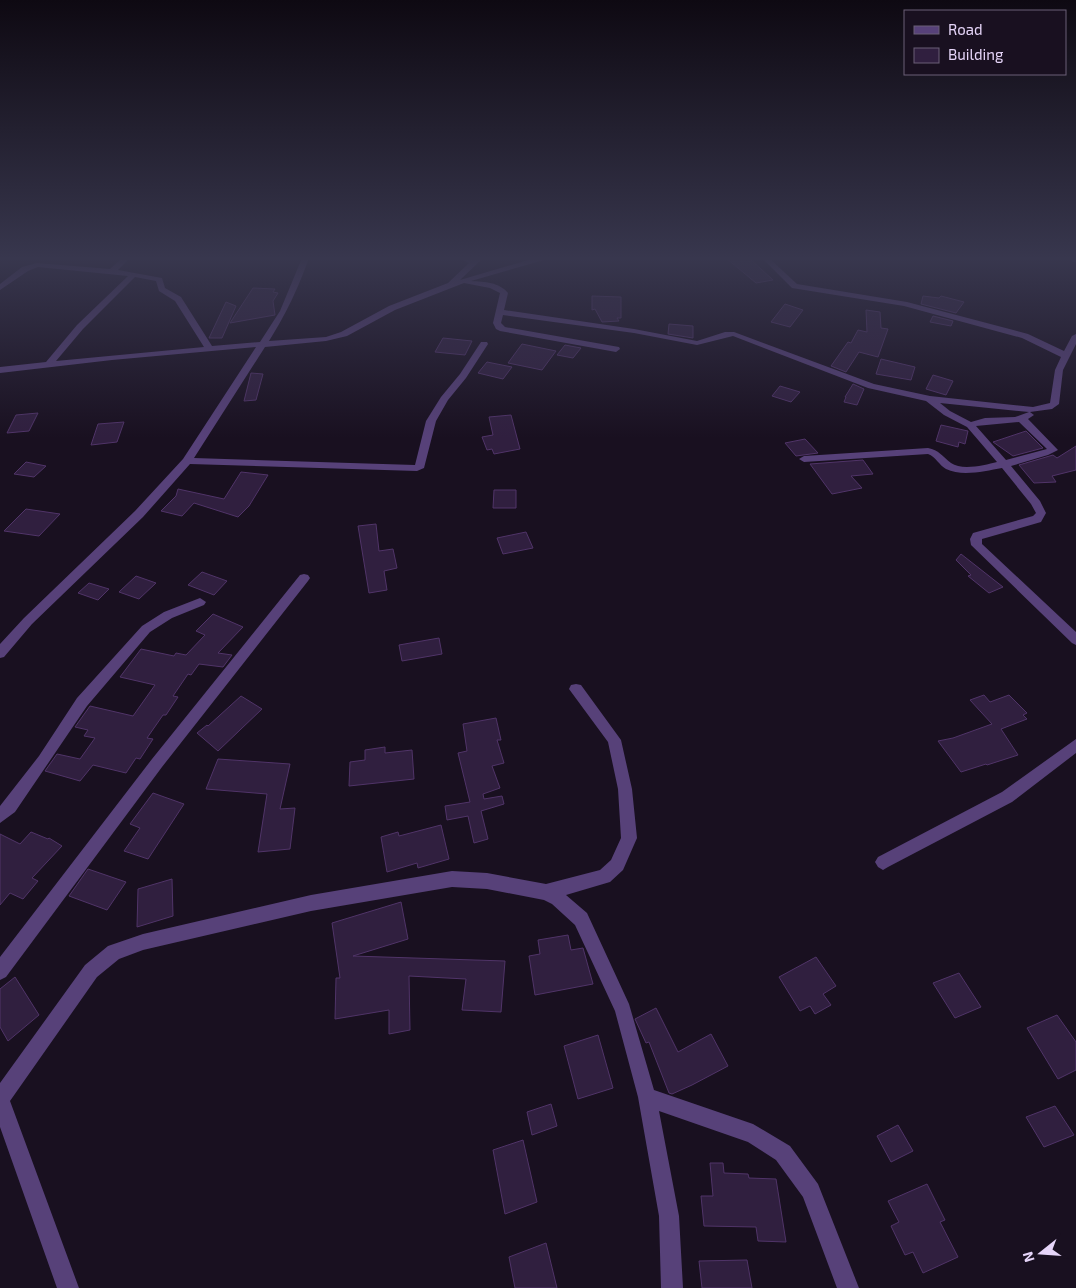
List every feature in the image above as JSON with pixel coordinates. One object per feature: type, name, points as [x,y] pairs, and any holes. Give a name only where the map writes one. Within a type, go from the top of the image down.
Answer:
[{"type":"street","points":[[49,364],[88,318]]},
{"type":"street","points":[[191,318],[210,349]]},
{"type":"street","points":[[0,653],[28,622],[139,514],[187,461],[280,318]]},
{"type":"street","points":[[0,370],[309,341],[344,334],[373,318]]},
{"type":"street","points":[[498,318],[497,323],[499,327],[504,329],[616,349]]},
{"type":"street","points":[[543,318],[634,331],[697,343],[705,342],[725,333],[734,334],[871,386],[929,399],[1008,408],[1043,409]]},
{"type":"street","points":[[957,318],[1025,336],[1066,355]]},
{"type":"street","points":[[970,425],[985,420],[1022,419],[1054,404],[1059,370],[1076,336]]},
{"type":"street","points":[[187,461],[417,468],[420,466],[431,421],[444,399],[463,376],[484,344]]},
{"type":"street","points":[[929,399],[947,413],[970,425],[1005,464],[1036,503],[1041,513],[1037,519],[978,536],[976,539],[977,545],[1076,640]]},
{"type":"street","points":[[804,459],[928,451],[936,453],[949,466],[960,470],[1005,464],[1053,450],[1022,419]]},
{"type":"street","points":[[0,971],[157,763],[304,578]]},
{"type":"street","points":[[0,816],[10,807],[44,760],[82,702],[146,629],[168,615],[200,602]]},
{"type":"street","points":[[546,892],[604,876],[617,864],[629,838],[625,789],[614,740],[576,689]]},
{"type":"street","points":[[884,862],[1007,797],[1076,745]]},
{"type":"street","points":[[68,1288],[0,1100],[92,971],[114,952],[143,942],[311,903],[452,880],[487,881],[546,892],[558,898],[581,919],[623,1010],[647,1097],[669,1216],[672,1288]]},
{"type":"street","points":[[647,1097],[752,1134],[783,1153],[810,1191],[848,1288]]},
{"type":"building","points":[[218,318],[231,318],[222,338],[209,338]]},
{"type":"building","points":[[233,318],[258,318],[230,323]]},
{"type":"building","points":[[600,318],[617,318],[619,321],[602,322]]},
{"type":"building","points":[[774,318],[797,318],[790,327],[771,322]]},
{"type":"building","points":[[866,318],[880,318],[881,328],[888,329],[878,357],[859,352],[846,372],[831,366],[848,342],[851,343],[858,330],[867,332]]},
{"type":"building","points":[[932,318],[953,321],[951,326],[930,322]]},
{"type":"building","points":[[669,324],[693,326],[693,338],[668,334]]},
{"type":"building","points":[[443,338],[472,341],[465,355],[435,352]]},
{"type":"building","points":[[522,344],[556,351],[542,370],[508,363]]},
{"type":"building","points":[[565,345],[581,348],[573,358],[557,355]]},
{"type":"building","points":[[881,359],[915,367],[911,380],[876,374]]},
{"type":"building","points":[[487,362],[512,367],[503,379],[478,373]]},
{"type":"building","points":[[251,373],[263,374],[256,400],[244,401]]},
{"type":"building","points":[[933,375],[953,381],[946,395],[926,389]]},
{"type":"building","points":[[853,384],[864,389],[857,405],[844,402]]},
{"type":"building","points":[[780,386],[800,392],[791,402],[772,396]]},
{"type":"building","points":[[38,413],[29,431],[7,433],[16,415]]},
{"type":"building","points":[[511,415],[520,449],[494,454],[492,449],[487,450],[482,437],[493,435],[489,417]]},
{"type":"building","points":[[124,422],[117,442],[91,445],[98,424]]},
{"type":"building","points":[[941,425],[968,431],[965,444],[959,442],[958,447],[936,441]]},
{"type":"building","points":[[1026,431],[1043,448],[1013,456],[993,442]]},
{"type":"building","points":[[805,439],[818,453],[796,456],[785,443]]},
{"type":"building","points":[[1076,446],[1076,470],[1052,476],[1056,482],[1034,483],[1019,465],[1053,455],[1057,458]]},
{"type":"building","points":[[863,460],[873,474],[851,476],[862,488],[832,494],[810,464]]},
{"type":"building","points":[[26,462],[46,466],[34,477],[14,474]]},
{"type":"building","points":[[241,472],[268,475],[249,506],[238,517],[194,503],[182,516],[161,511],[176,496],[178,489],[224,499]]},
{"type":"building","points":[[494,490],[516,490],[516,508],[493,508]]},
{"type":"building","points":[[26,509],[60,514],[39,536],[4,531]]},
{"type":"building","points":[[376,524],[379,551],[393,549],[397,568],[384,571],[387,590],[369,593],[358,526]]},
{"type":"building","points":[[526,532],[533,548],[503,554],[497,538]]},
{"type":"building","points":[[961,554],[1003,587],[989,593],[968,576],[971,575],[956,560]]},
{"type":"building","points":[[202,572],[227,581],[214,595],[188,585]]},
{"type":"building","points":[[136,576],[156,583],[139,599],[119,592]]},
{"type":"building","points":[[89,583],[109,589],[98,600],[78,593]]},
{"type":"building","points":[[213,614],[243,627],[218,653],[232,655],[223,667],[199,664],[191,675],[188,674],[173,696],[178,697],[147,738],[153,739],[140,759],[136,758],[126,773],[93,765],[80,781],[45,771],[57,754],[80,759],[95,738],[84,736],[88,730],[75,727],[90,706],[133,716],[155,685],[120,677],[141,649],[174,656],[176,653],[186,655],[205,635],[196,631]]},
{"type":"building","points":[[439,638],[442,654],[402,661],[399,645]]},
{"type":"building","points":[[984,695],[990,702],[1009,695],[1027,713],[1023,715],[1027,719],[1001,729],[1018,755],[961,772],[938,741],[953,738],[992,724],[970,700]]},
{"type":"building","points":[[241,696],[262,709],[218,751],[197,733],[208,726]]},
{"type":"building","points":[[496,718],[501,740],[497,740],[504,763],[492,766],[500,788],[483,794],[484,799],[502,796],[504,804],[481,811],[488,839],[474,843],[468,816],[447,820],[445,806],[470,802],[458,753],[467,751],[463,724]]},
{"type":"building","points":[[385,747],[385,753],[412,750],[414,779],[349,786],[350,762],[365,760],[365,750]]},
{"type":"building","points":[[218,759],[290,764],[280,809],[295,808],[290,849],[258,852],[267,794],[206,789]]},
{"type":"building","points":[[153,793],[184,804],[148,859],[124,851],[140,828],[130,824]]},
{"type":"building","points":[[441,825],[449,859],[418,868],[417,863],[387,872],[381,837],[398,832],[399,836]]},
{"type":"building","points":[[31,832],[49,838],[62,846],[32,878],[38,881],[23,899],[10,893],[0,905],[0,834],[20,844]]},
{"type":"building","points":[[88,869],[126,882],[107,910],[69,896]]},
{"type":"building","points":[[172,879],[173,916],[137,927],[138,889]]},
{"type":"building","points":[[401,902],[408,939],[353,956],[505,961],[501,1012],[462,1010],[466,979],[409,976],[410,1030],[389,1034],[389,1010],[335,1019],[336,978],[340,978],[332,923]]},
{"type":"building","points":[[568,935],[571,950],[583,948],[593,984],[535,995],[529,956],[540,954],[538,940]]},
{"type":"building","points":[[816,957],[836,986],[823,994],[831,1005],[815,1014],[810,1006],[800,1011],[779,977]]},
{"type":"building","points":[[959,973],[981,1007],[955,1018],[933,983]]},
{"type":"building","points":[[15,977],[39,1015],[8,1041],[0,1027],[0,989]]},
{"type":"building","points":[[656,1008],[678,1052],[711,1034],[728,1066],[692,1085],[672,1094],[669,1093],[649,1042],[646,1043],[635,1019]]},
{"type":"building","points":[[1057,1015],[1076,1042],[1076,1070],[1058,1079],[1027,1028]]},
{"type":"building","points":[[598,1035],[613,1088],[578,1099],[564,1046]]},
{"type":"building","points":[[551,1104],[557,1126],[532,1135],[527,1112]]},
{"type":"building","points":[[1055,1106],[1074,1135],[1044,1147],[1026,1117]]},
{"type":"building","points":[[898,1125],[913,1151],[891,1162],[877,1136]]},
{"type":"building","points":[[523,1140],[537,1202],[505,1214],[493,1150]]},
{"type":"building","points":[[710,1163],[723,1163],[724,1173],[748,1174],[749,1178],[776,1179],[786,1242],[758,1241],[756,1227],[704,1226],[701,1196],[713,1196]]},
{"type":"building","points":[[927,1184],[945,1220],[940,1222],[958,1257],[923,1273],[913,1252],[905,1255],[891,1226],[899,1222],[888,1201]]},
{"type":"building","points":[[546,1243],[557,1288],[515,1288],[509,1257]]},
{"type":"building","points":[[747,1260],[752,1288],[702,1288],[699,1261]]}]
